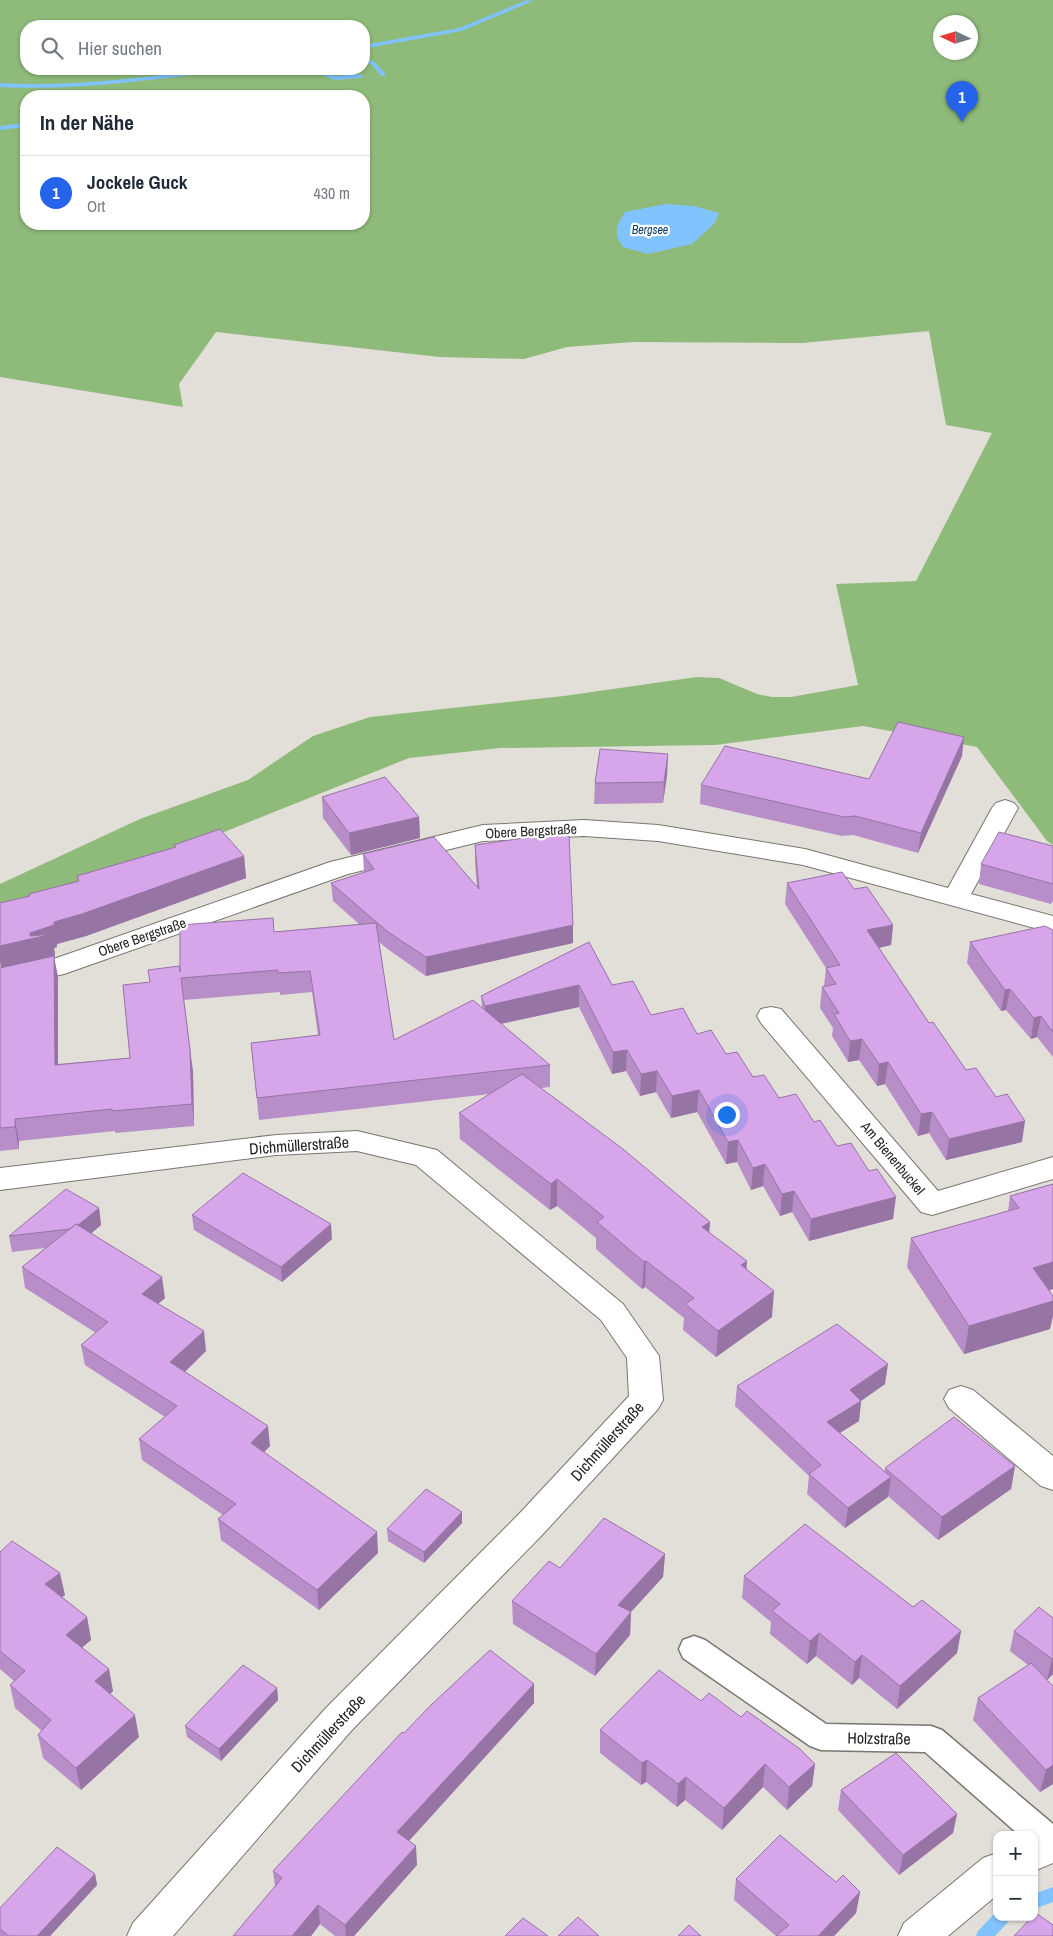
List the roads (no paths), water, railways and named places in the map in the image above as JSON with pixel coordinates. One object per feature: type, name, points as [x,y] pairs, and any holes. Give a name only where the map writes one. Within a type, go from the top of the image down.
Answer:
[{"type":"street","points":[[956,898],[1005,808]]},
{"type":"street","name":"Obere Bergstraße","points":[[0,980],[54,968],[339,868],[483,833],[584,828],[658,833],[805,857],[1053,925]]},
{"type":"street","name":"Am Bienenbuckel","points":[[771,1016],[932,1204],[1053,1168]]},
{"type":"street","name":"Dichmüllerstraße","points":[[0,1179],[276,1145],[357,1141],[426,1157],[612,1312],[643,1356],[646,1400],[531,1524],[338,1720],[148,1936]]},
{"type":"street","points":[[961,1399],[1053,1476]]},
{"type":"street","name":"Holzstraße","points":[[1038,1851],[1053,1844]]},
{"type":"street","points":[[918,1936],[993,1874]]},
{"type":"lane","name":"Holzstraße","points":[[694,1649],[821,1738],[931,1739],[1053,1844]]},
{"type":"water","name":"Bergsee","points":[[666,204],[694,206],[719,213],[714,224],[692,244],[648,254],[623,247],[618,238],[617,230],[619,221],[625,212]]},
{"type":"waterway","points":[[370,46],[460,30],[530,1]]},
{"type":"waterway","points":[[370,62],[383,75]]},
{"type":"waterway","points":[[0,85],[84,85],[177,75]]},
{"type":"waterway","points":[[327,75],[335,78],[360,76]]},
{"type":"waterway","points":[[0,128],[20,126]]},
{"type":"waterway","points":[[1038,1900],[1053,1894]]},
{"type":"waterway","points":[[984,1936],[998,1921]]},
{"type":"place","name":"Jockele Guck","points":[[962,122]]}]
